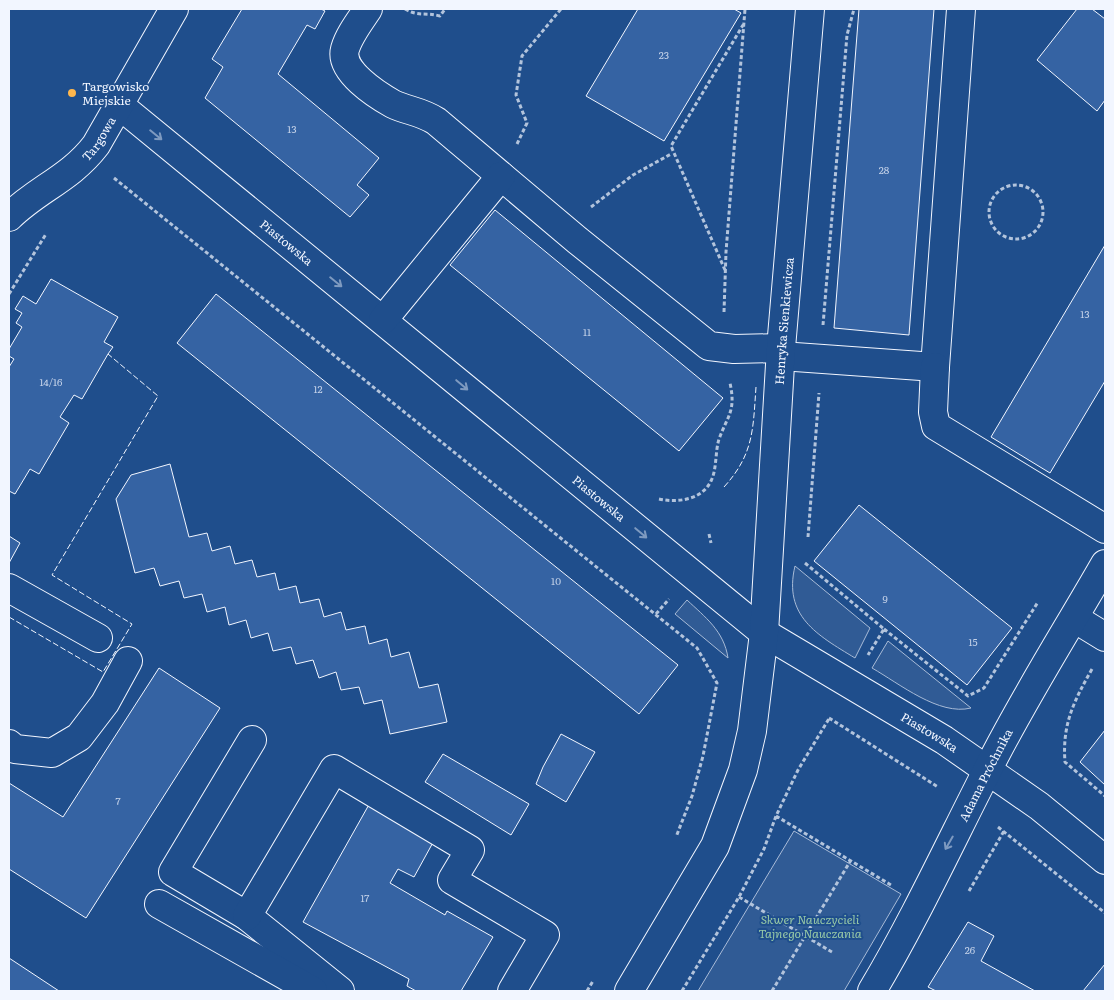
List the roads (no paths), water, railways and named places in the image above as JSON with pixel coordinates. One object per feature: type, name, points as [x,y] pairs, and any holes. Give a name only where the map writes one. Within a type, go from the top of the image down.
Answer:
[{"type":"street","name":"Targowa","points":[[9,217],[69,174],[85,159],[96,145],[174,9]]},
{"type":"street","points":[[368,9],[345,48],[346,65],[372,91],[395,105],[421,112],[436,121],[500,176],[709,346],[935,367]]},
{"type":"street","name":"Henryka Sienkiewicza","points":[[764,633],[781,352],[810,9]]},
{"type":"street","points":[[961,9],[935,367],[933,412],[936,426],[1105,528]]},
{"type":"street","name":"Piastowska","points":[[118,104],[764,633],[944,740],[1039,806],[1105,860]]},
{"type":"street","points":[[383,320],[500,176]]},
{"type":"street","name":"Adama Próchnika","points":[[872,991],[921,904],[943,855],[969,809],[987,769],[1105,564]]},
{"type":"street","points":[[9,588],[98,638]]},
{"type":"street","points":[[1074,618],[1105,637]]},
{"type":"street","points":[[629,991],[704,866],[727,817],[748,752],[764,633]]},
{"type":"street","points":[[9,744],[15,749],[52,753],[79,737],[105,703],[128,661]]},
{"type":"street","points":[[252,740],[173,872],[247,916],[340,991]]},
{"type":"street","points":[[247,916],[334,769],[470,850],[452,880],[545,935],[512,991]]},
{"type":"street","points":[[159,904],[313,991]]},
{"type":"place","name":"Targowisko Miejskie","points":[[72,93]]},
{"type":"park label","name":"Skwer Nauczycieli Tajnego Nauczania","points":[[810,926]]}]
